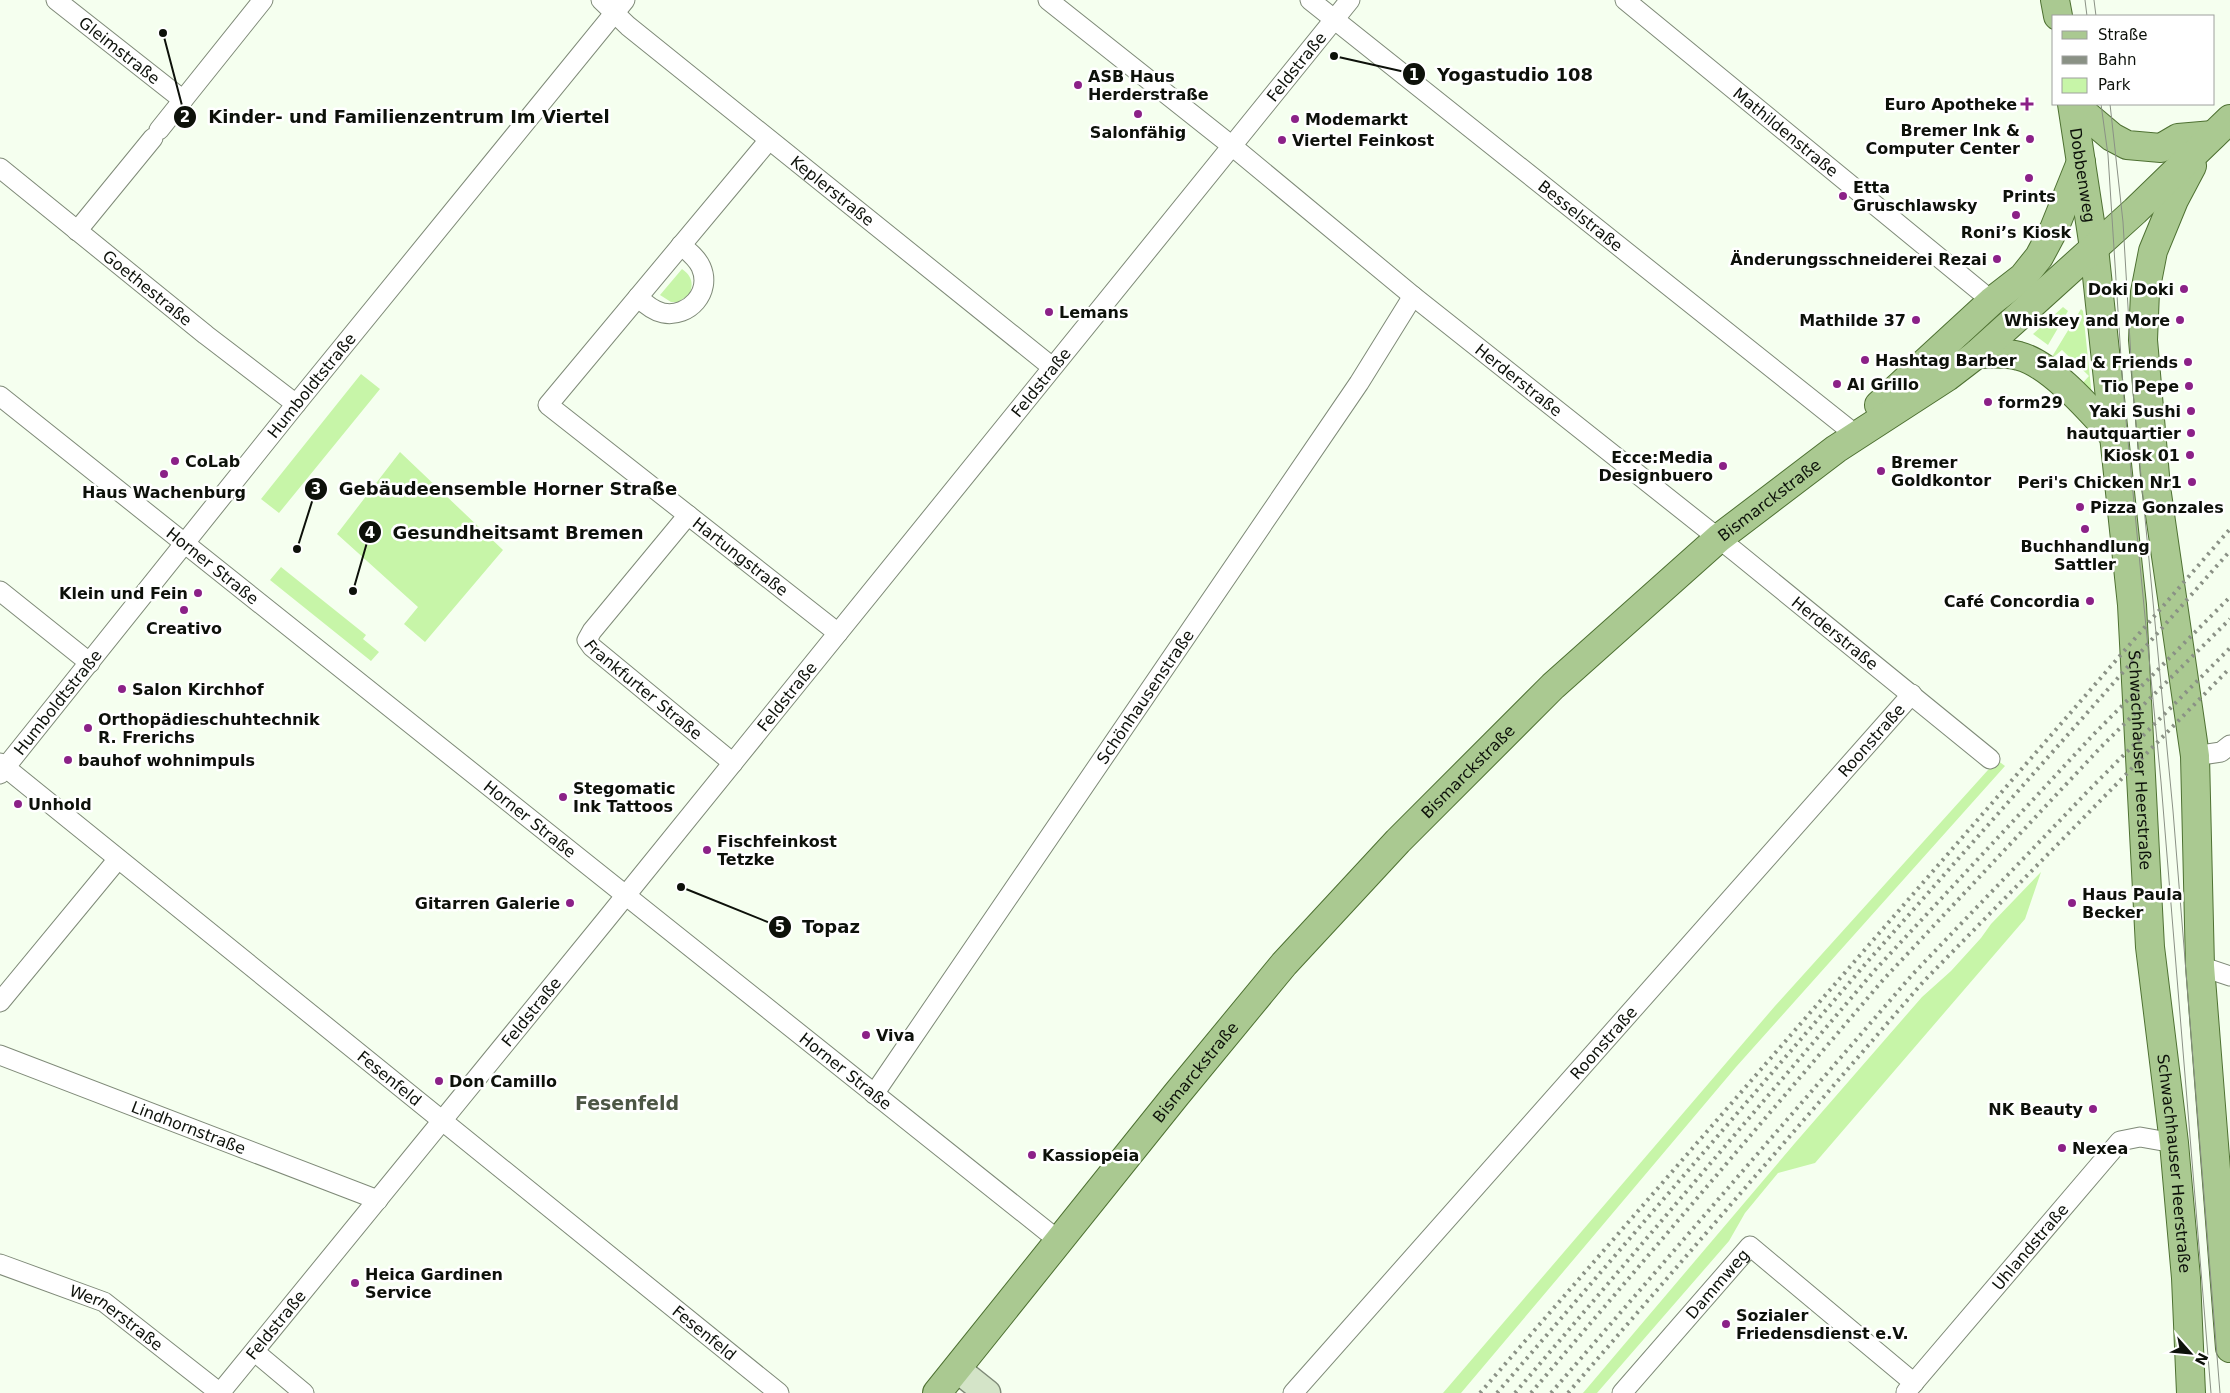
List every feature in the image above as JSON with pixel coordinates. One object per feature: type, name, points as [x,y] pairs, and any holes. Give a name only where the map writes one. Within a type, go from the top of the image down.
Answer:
[{"type":"main road","points":[[2055,0],[2058,15]]},
{"type":"main road","name":"Dobbenweg","points":[[2073,105],[2094,248]]},
{"type":"main road","points":[[2074,105],[2112,137],[2127,145],[2162,148],[2178,138],[2214,134]]},
{"type":"main road","points":[[2214,134],[2174,200],[2149,266],[2145,292],[2143,340],[2149,419],[2163,536],[2195,756],[2200,966],[2230,1348]]},
{"type":"main road","name":"Bismarckstraße","points":[[937,1393],[1284,964],[1398,841],[1554,686],[1719,538],[1843,440],[1946,377],[1977,354],[2094,248],[2214,134]]},
{"type":"main road","points":[[1843,440],[1992,301],[2023,277],[2039,257],[2054,229],[2081,162]]},
{"type":"main road","name":"Schwachhauser Heerstraße","points":[[2094,248],[2132,605],[2150,946],[2174,1144],[2186,1278],[2191,1393]]},
{"type":"main road","points":[[1977,354],[2022,356],[2041,366],[2087,406],[2113,435]]},
{"type":"main road","points":[[957,1369],[987,1393]]},
{"type":"street","name":"Gleimstraße","points":[[56,0],[183,100]]},
{"type":"street","points":[[78,231],[263,0]]},
{"type":"street","name":"Keplerstraße","points":[[600,0],[620,7],[769,140],[1052,367]]},
{"type":"street","name":"Herderstraße","points":[[1048,0],[1232,146],[1413,296],[1719,538],[1990,759]]},
{"type":"street","name":"Besselstraße","points":[[1310,0],[1843,440]]},
{"type":"street","name":"Feldstraße","points":[[220,1393],[626,896],[1350,0]]},
{"type":"street","name":"Mathildenstraße","points":[[1625,0],[1992,301]]},
{"type":"street","name":"Humboldtstraße","points":[[2,768],[90,663],[296,404],[620,7]]},
{"type":"street","points":[[680,245],[696,258],[704,275],[704,284],[697,301],[690,308],[672,314],[653,310],[638,297],[680,245],[769,140]]},
{"type":"street","name":"Goethestraße","points":[[0,168],[296,404]]},
{"type":"street","name":"Schönhausenstraße","points":[[874,1094],[1359,383],[1413,296]]},
{"type":"street","name":"Hartungstraße","points":[[638,297],[548,405],[838,633]]},
{"type":"street","name":"Horner Straße","points":[[0,396],[1059,1241]]},
{"type":"street","name":"Frankfurter Straße","points":[[688,514],[592,631],[587,640],[592,647],[733,763]]},
{"type":"street","points":[[0,590],[90,663]]},
{"type":"street","name":"Roonstraße","points":[[1293,1393],[1912,694]]},
{"type":"street","points":[[2195,756],[2227,752]]},
{"type":"street","name":"Fesenfeld","points":[[2,768],[118,859],[779,1393]]},
{"type":"street","points":[[0,1002],[118,859]]},
{"type":"street","points":[[2200,966],[2230,976]]},
{"type":"street","name":"Lindhornstraße","points":[[0,1055],[378,1200]]},
{"type":"street","name":"Uhlandstraße","points":[[1910,1388],[2120,1141],[2140,1138],[2174,1144]]},
{"type":"street","name":"Dammweg","points":[[1622,1393],[1750,1246],[1910,1388]]},
{"type":"street","name":"Wernerstraße","points":[[0,1264],[104,1302],[220,1393]]},
{"type":"street","points":[[255,1352],[304,1393]]},
{"type":"green space","points":[[682,269],[690,277],[691,291],[689,295],[678,302],[671,302],[660,295]]},
{"type":"green space","points":[[2063,307],[2068,311],[2048,345],[2033,334]]},
{"type":"green space","points":[[2081,309],[2083,311],[2092,397],[2079,387],[2089,376],[2062,350],[2050,360]]},
{"type":"green space","points":[[361,374],[380,389],[279,513],[261,499]]},
{"type":"green space","points":[[400,452],[503,550],[425,642],[404,624],[418,607],[337,534]]},
{"type":"green space","points":[[281,567],[366,635],[363,639],[379,652],[371,661],[270,580]]},
{"type":"green space","points":[[1997,760],[2005,766],[1736,1067],[1461,1393],[1443,1393],[1775,1006]]},
{"type":"green space","points":[[2041,872],[2025,919],[1815,1163],[1778,1173],[1745,1213],[1729,1241],[1597,1393],[1583,1393],[1795,1143],[1922,997],[1951,971],[1991,924]]},
{"type":"tram line","points":[[2085,0],[2087,15]]},
{"type":"tram line","points":[[2094,0],[2096,15]]},
{"type":"tram line","points":[[2101,105],[2108,155],[2123,389],[2161,782],[2211,1393]]},
{"type":"tram line","points":[[2110,105],[2123,222],[2133,392],[2173,811],[2220,1393]]},
{"type":"railway","points":[[1480,1393],[2230,529]]},
{"type":"railway","points":[[1497,1393],[1868,961],[2230,551]]},
{"type":"railway","points":[[1515,1393],[1875,970],[2092,736],[2230,597]]},
{"type":"railway","points":[[1531,1393],[1883,980],[2101,747],[2230,619]]},
{"type":"railway","points":[[1551,1393],[1912,975],[2089,790],[2230,648]]},
{"type":"railway","points":[[1568,1393],[1923,982],[2230,668]]},
{"type":"place","name":"Kinder- und Familienzentrum Im Viertel","points":[[163,33]]},
{"type":"place","name":"Yogastudio 108","points":[[1334,56]]},
{"type":"place","name":"ASB Haus Herderstraße","points":[[1078,85]]},
{"type":"place","name":"Euro Apotheke","points":[[2027,104]]},
{"type":"place","name":"Salonfähig","points":[[1138,114]]},
{"type":"place","name":"Modemarkt","points":[[1295,119]]},
{"type":"place","name":"Bremer Ink & Computer Center","points":[[2030,139]]},
{"type":"place","name":"Viertel Feinkost","points":[[1282,140]]},
{"type":"place","name":"Prints","points":[[2029,178]]},
{"type":"place","name":"Etta Gruschlawsky","points":[[1843,196]]},
{"type":"place","name":"Roniʼs Kiosk","points":[[2016,215]]},
{"type":"place","name":"Änderungsschneiderei Rezai","points":[[1997,259]]},
{"type":"place","name":"Doki Doki","points":[[2184,289]]},
{"type":"place","name":"Lemans","points":[[1049,312]]},
{"type":"place","name":"Mathilde 37","points":[[1916,320]]},
{"type":"place","name":"Whiskey and More","points":[[2180,320]]},
{"type":"place","name":"Hashtag Barber","points":[[1865,360]]},
{"type":"place","name":"Salad & Friends","points":[[2188,362]]},
{"type":"place","name":"Al Grillo","points":[[1837,384]]},
{"type":"place","name":"Tio Pepe","points":[[2189,386]]},
{"type":"place","name":"form29","points":[[1988,402]]},
{"type":"place","name":"Yaki Sushi","points":[[2191,411]]},
{"type":"place","name":"hautquartier","points":[[2191,433]]},
{"type":"place","name":"Kiosk 01","points":[[2190,455]]},
{"type":"place","name":"CoLab","points":[[175,461]]},
{"type":"place","name":"Ecce:Media Designbuero","points":[[1723,466]]},
{"type":"place","name":"Bremer Goldkontor","points":[[1881,471]]},
{"type":"place","name":"Haus Wachenburg","points":[[164,474]]},
{"type":"place","name":"Peri's Chicken Nr1","points":[[2192,482]]},
{"type":"place","name":"Pizza Gonzales","points":[[2080,507]]},
{"type":"place","name":"Buchhandlung Sattler","points":[[2085,529]]},
{"type":"place","name":"Gebäudeensemble Horner Straße","points":[[297,549]]},
{"type":"place","name":"Gesundheitsamt Bremen","points":[[353,591]]},
{"type":"place","name":"Klein und Fein","points":[[198,593]]},
{"type":"place","name":"Café Concordia","points":[[2090,601]]},
{"type":"place","name":"Creativo","points":[[184,610]]},
{"type":"place","name":"Salon Kirchhof","points":[[122,689]]},
{"type":"place","name":"Orthopädieschuhtechnik R. Frerichs","points":[[88,728]]},
{"type":"place","name":"bauhof wohnimpuls","points":[[68,760]]},
{"type":"place","name":"Stegomatic Ink Tattoos","points":[[563,797]]},
{"type":"place","name":"Unhold","points":[[18,804]]},
{"type":"place","name":"Fischfeinkost Tetzke","points":[[707,850]]},
{"type":"place","name":"Topaz","points":[[681,887]]},
{"type":"place","name":"Gitarren Galerie","points":[[570,903]]},
{"type":"place","name":"Haus Paula Becker","points":[[2072,903]]},
{"type":"place","name":"Viva","points":[[866,1035]]},
{"type":"place","name":"Don Camillo","points":[[439,1081]]},
{"type":"place","name":"NK Beauty","points":[[2093,1109]]},
{"type":"place","name":"Nexea","points":[[2062,1148]]},
{"type":"place","name":"Kassiopeia","points":[[1032,1155]]},
{"type":"place","name":"Heica Gardinen Service","points":[[355,1283]]},
{"type":"place","name":"Sozialer Friedensdienst e.V.","points":[[1726,1324]]},
{"type":"district","name":"Fesenfeld","points":[[627,1103]]}]
